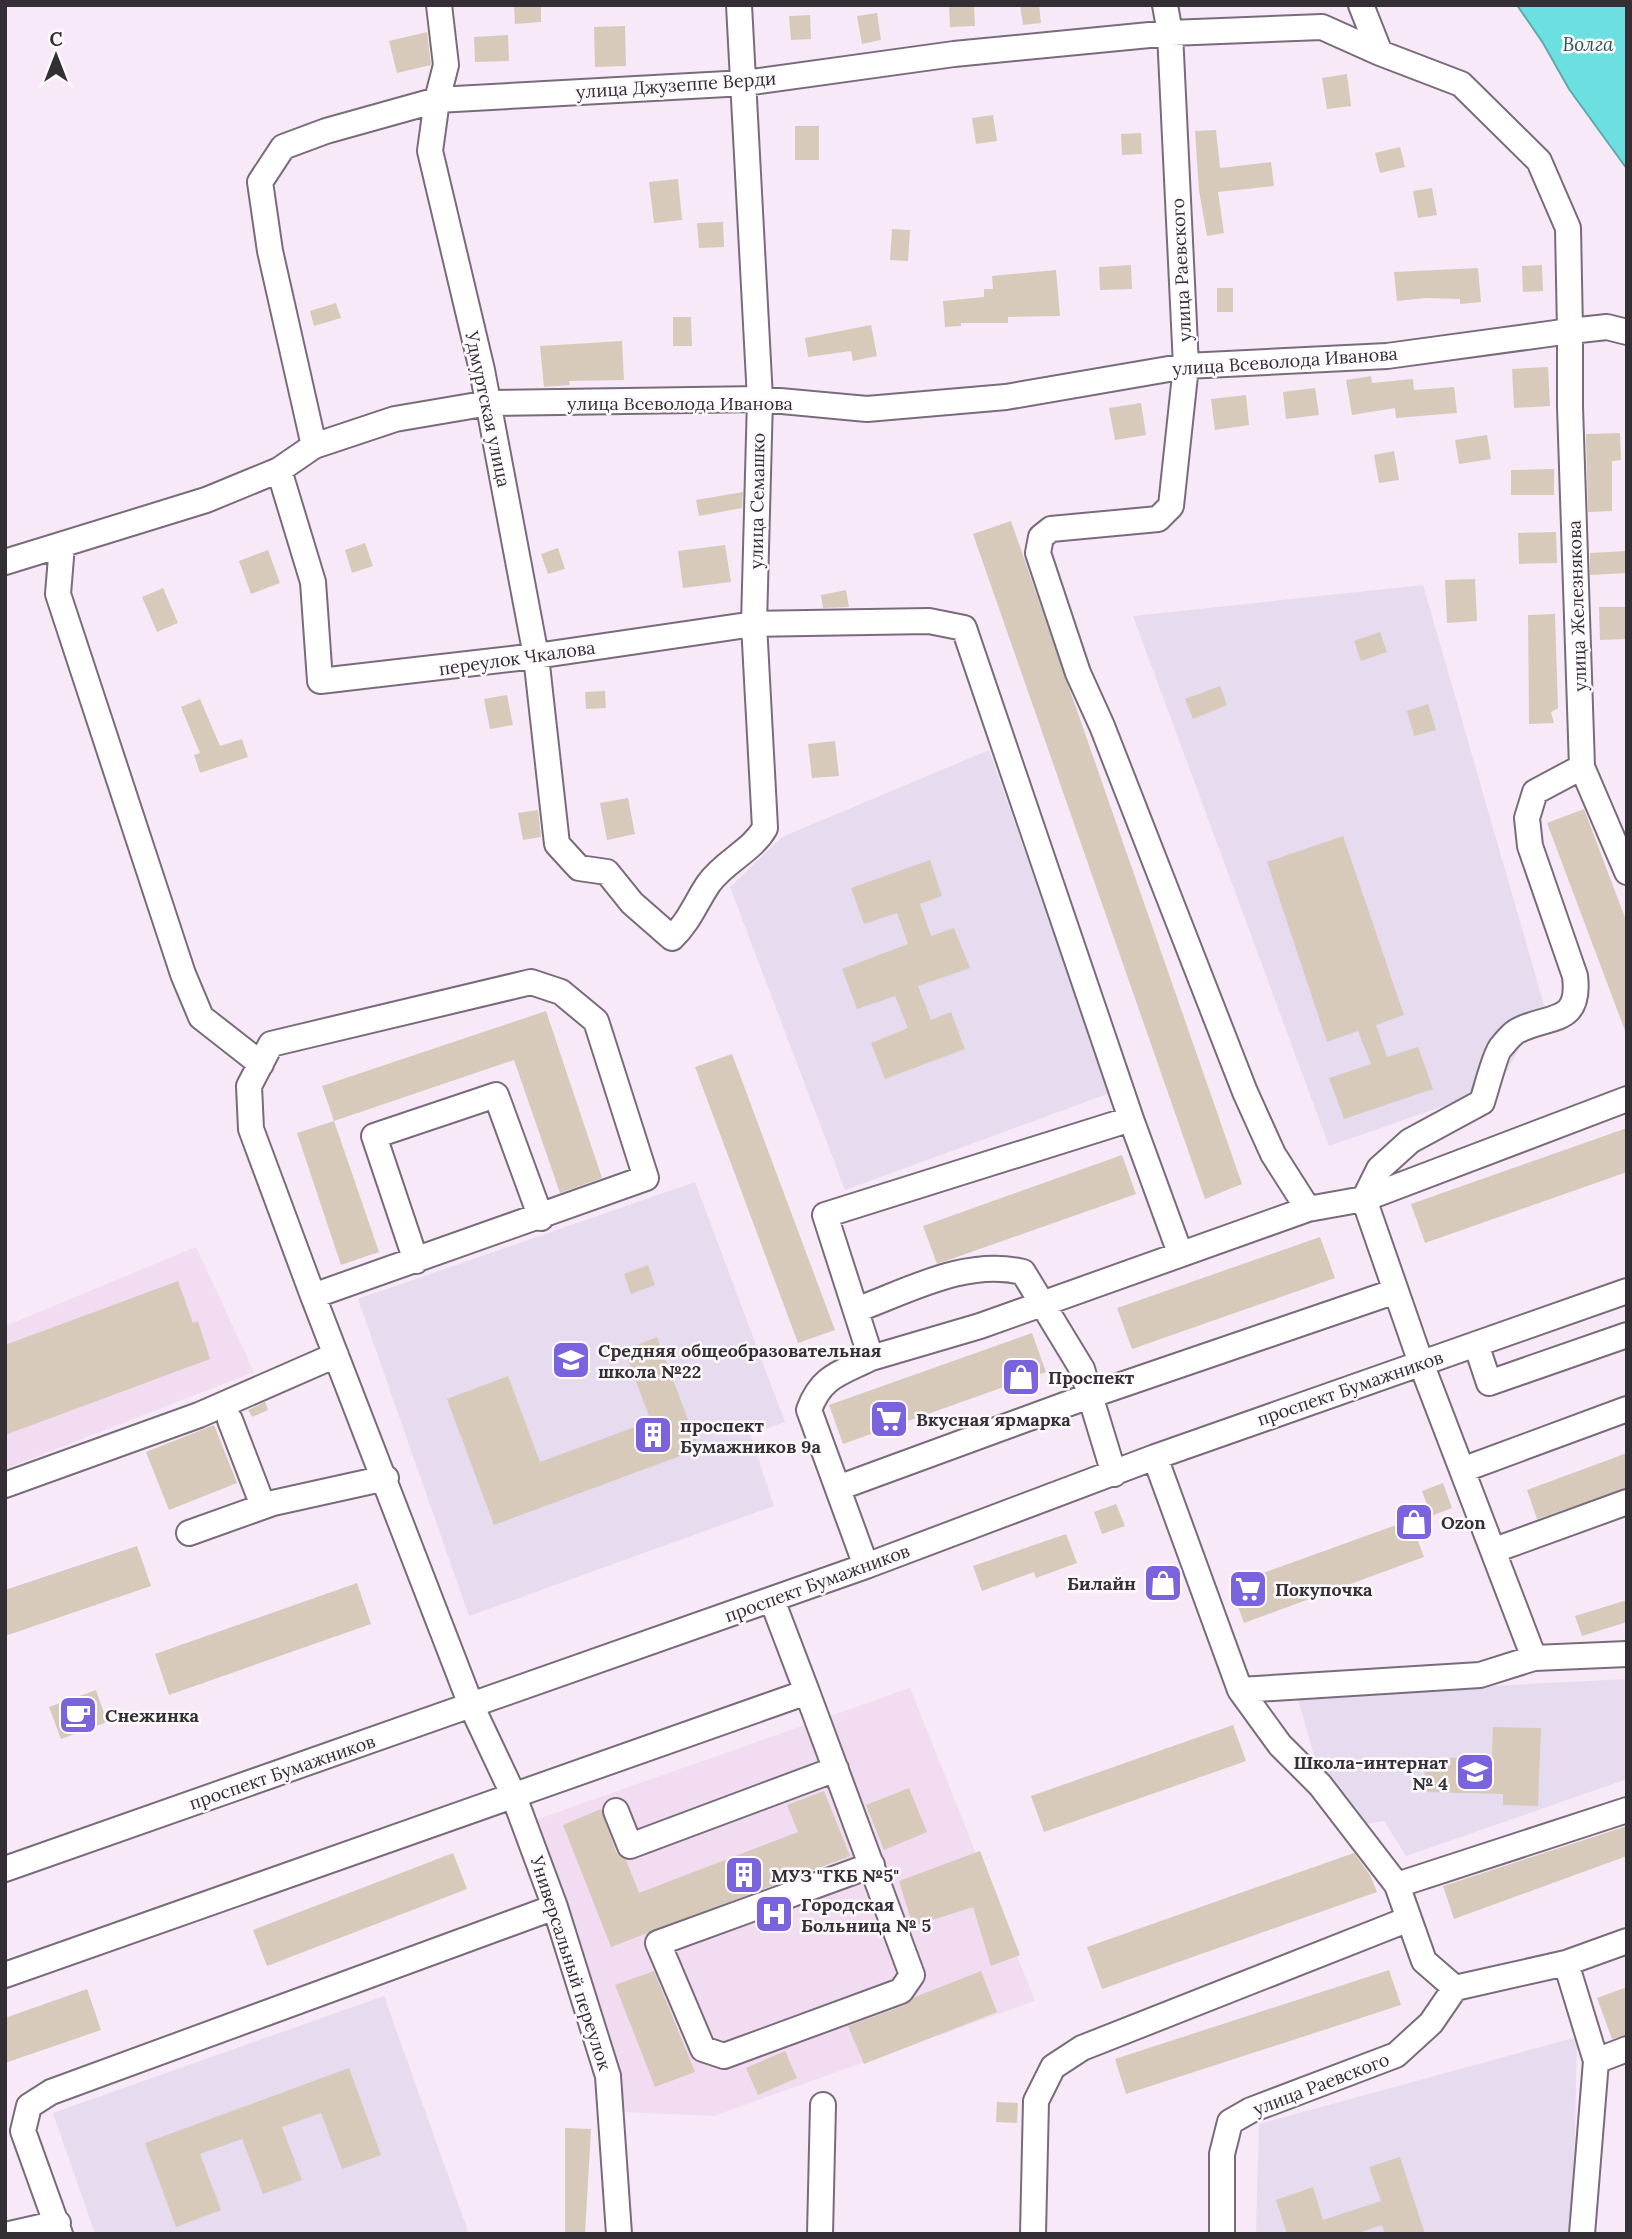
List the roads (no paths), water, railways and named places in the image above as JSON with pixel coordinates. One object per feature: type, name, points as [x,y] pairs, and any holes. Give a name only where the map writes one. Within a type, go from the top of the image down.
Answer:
[{"type":"street","name":"Удмуртская улица","points":[[439,5],[446,65],[436,100],[430,151],[489,403],[536,656],[557,844],[579,868],[607,872],[632,903],[671,938],[685,925],[710,882],[759,839],[765,828]]},
{"type":"street","name":"улица Семашко","points":[[739,5],[760,400],[754,624],[765,828]]},
{"type":"street","name":"улица Раевского","points":[[1165,5],[1170,33],[1186,366],[1171,506],[1158,519],[1051,529],[1041,537],[1038,553],[1078,673],[1102,726],[1245,1092],[1273,1154],[1308,1209]]},
{"type":"street","points":[[1361,5],[1380,53]]},
{"type":"street","name":"улица Джузеппе Верди","points":[[314,446],[270,251],[260,182],[284,147],[326,131],[436,100],[745,83],[954,54],[1170,33],[1322,27],[1380,53]]},
{"type":"street","name":"улица Железнякова","points":[[1380,53],[1461,84],[1539,161],[1568,228],[1570,407],[1582,766],[1624,861]]},
{"type":"street","name":"улица Всеволода Иванова","points":[[5,562],[206,500],[279,470],[314,446],[395,419],[489,403],[760,400],[867,409],[1006,397],[1186,366],[1387,356],[1607,327],[1627,332]]},
{"type":"street","name":"переулок Чкалова","points":[[279,470],[313,582],[320,681],[536,656],[754,624],[929,621],[964,628],[1131,1119]]},
{"type":"street","points":[[62,545],[58,594],[183,974],[201,1017],[261,1064],[271,1044],[531,982],[561,992],[596,1021],[646,1178],[541,1218],[313,1296]]},
{"type":"street","points":[[1534,1658],[1495,1550],[1421,1363],[1364,1199],[1380,1169],[1410,1141],[1482,1101],[1499,1049],[1517,1031],[1548,1023],[1568,1012],[1577,995],[1575,976],[1530,846],[1527,818],[1535,792],[1582,766]]},
{"type":"street","name":"Универсальный переулок","points":[[261,1064],[249,1086],[251,1129],[471,1705],[513,1794],[555,1907],[608,2076],[619,2234]]},
{"type":"street","points":[[415,1261],[374,1136],[496,1094],[541,1218]]},
{"type":"street","points":[[866,1566],[809,1410],[816,1391],[830,1378],[871,1359],[1043,1303],[1308,1209],[1364,1199],[1627,1099]]},
{"type":"street","points":[[871,1359],[825,1216],[1131,1119],[1180,1253]]},
{"type":"street","points":[[856,1310],[961,1272],[998,1266],[1023,1272],[1082,1369],[1114,1474]]},
{"type":"street","points":[[838,1488],[1089,1396],[1396,1291]]},
{"type":"street","name":"проспект Бумажников","points":[[5,1869],[772,1600],[1155,1457],[1627,1291]]},
{"type":"street","points":[[1476,1344],[1489,1383],[1627,1335]]},
{"type":"street","points":[[5,1485],[199,1415],[337,1355]]},
{"type":"street","points":[[1462,1470],[1627,1409]]},
{"type":"street","points":[[230,1420],[263,1506]]},
{"type":"street","points":[[1155,1457],[1240,1690],[1280,1745],[1320,1785],[1397,1885],[1423,1961],[1455,1988],[1566,1963],[1627,1941]]},
{"type":"street","points":[[189,1533],[263,1506],[386,1478]]},
{"type":"street","points":[[1495,1550],[1627,1502]]},
{"type":"street","points":[[772,1600],[872,1865],[912,1975],[901,1991],[723,2056],[704,2049],[658,1943],[872,1865]]},
{"type":"street","points":[[1240,1690],[1480,1675],[1534,1658],[1627,1654]]},
{"type":"street","points":[[5,1975],[807,1692]]},
{"type":"street","points":[[616,1811],[630,1846],[836,1769]]},
{"type":"street","points":[[1397,1885],[1627,1810]]},
{"type":"street","points":[[10,2234],[59,2229],[17,2109],[51,2092],[555,1907]]},
{"type":"street","points":[[1032,2234],[1036,2101],[1053,2067],[1082,2048],[1409,1919]]},
{"type":"street","points":[[1566,1963],[1596,2061],[1582,2234]]},
{"type":"street","name":"улица Раевского","points":[[1222,2234],[1222,2154],[1230,2122],[1251,2110],[1396,2054],[1432,2024],[1455,1988]]},
{"type":"street","points":[[1596,2061],[1627,2049]]},
{"type":"street","points":[[820,2234],[823,2105]]},
{"type":"water","name":"Волга","points":[[1517,5],[1627,5],[1627,169],[1569,89],[1543,43]]},
{"type":"place","name":"Средняя общеобразовательная школа №22","points":[[571,1360]]},
{"type":"place","name":"Проспект","points":[[1021,1377]]},
{"type":"place","name":"Вкусная ярмарка","points":[[889,1419]]},
{"type":"place","name":"проспект Бумажников 9а","points":[[653,1435]]},
{"type":"place","name":"Ozon","points":[[1414,1522]]},
{"type":"place","name":"Билайн","points":[[1163,1583]]},
{"type":"place","name":"Покупочка","points":[[1248,1589]]},
{"type":"place","name":"Снежинка","points":[[78,1715]]},
{"type":"place","name":"Школа-интернат № 4","points":[[1475,1772]]},
{"type":"place","name":"МУЗ \"ГКБ №5\"","points":[[744,1875]]},
{"type":"place","name":"Городская Больница № 5","points":[[774,1914]]}]
